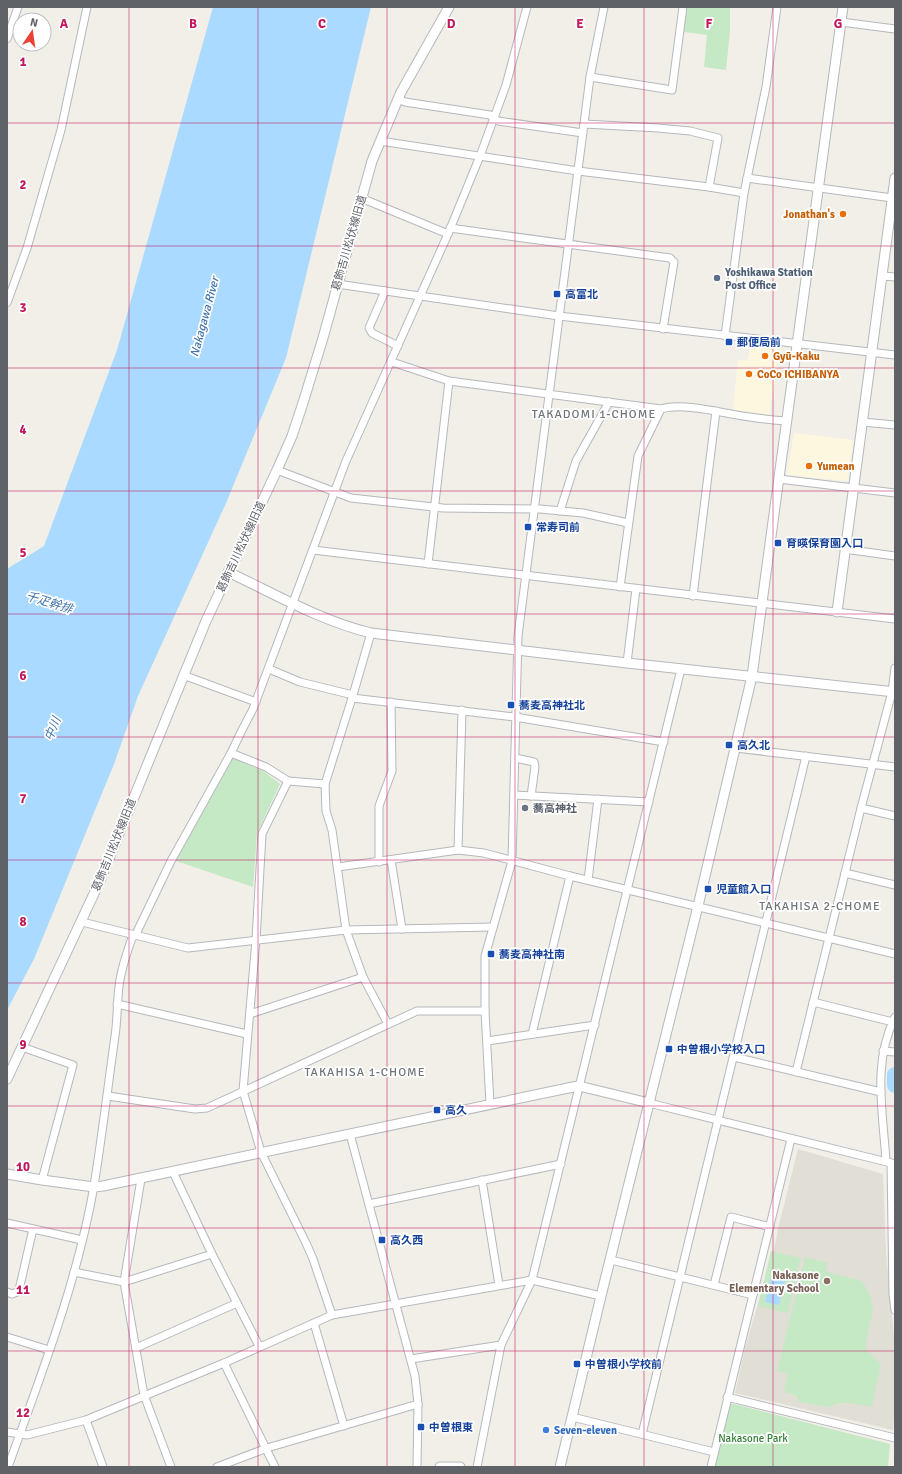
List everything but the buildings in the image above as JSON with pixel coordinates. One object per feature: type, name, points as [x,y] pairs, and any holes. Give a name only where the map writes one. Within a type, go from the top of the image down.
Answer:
[{"type":"street","points":[[7,39],[18,7]]},
{"type":"street","points":[[7,303],[27,248],[61,130],[87,7]]},
{"type":"street","name":"葛飾吉川松伏線旧道","points":[[7,1079],[82,922],[183,675],[228,572],[292,436],[323,338],[372,161],[398,99],[449,7]]},
{"type":"street","points":[[8,1467],[49,1350],[74,1272],[82,1240],[94,1187],[108,1096],[116,1035],[117,1004],[121,974],[134,935],[171,861],[231,753],[256,702],[346,461],[392,362],[480,156],[506,85],[527,7]]},
{"type":"street","points":[[490,1104],[485,956],[512,861],[516,649],[590,77],[604,7]]},
{"type":"street","points":[[590,77],[672,90],[683,7]]},
{"type":"street","points":[[725,336],[744,193],[766,87],[777,7]]},
{"type":"street","points":[[560,1467],[698,906],[752,676],[843,7]]},
{"type":"street","points":[[841,22],[895,29]]},
{"type":"street","points":[[398,99],[405,102],[490,115],[498,121],[583,133]]},
{"type":"street","points":[[584,124],[690,131],[718,138],[709,187]]},
{"type":"street","points":[[380,141],[578,171],[709,187],[744,193]]},
{"type":"street","points":[[747,178],[894,198]]},
{"type":"street","points":[[837,612],[844,550],[894,198],[895,178]]},
{"type":"street","points":[[361,198],[449,231],[568,244],[670,258],[674,262],[663,329]]},
{"type":"street","points":[[882,276],[895,277]]},
{"type":"street","points":[[337,284],[559,316],[895,355]]},
{"type":"street","points":[[385,291],[369,328],[372,333],[398,346]]},
{"type":"street","points":[[392,362],[449,381],[661,409],[671,406],[787,421]]},
{"type":"street","points":[[428,564],[449,381]]},
{"type":"street","points":[[560,511],[576,461],[609,402]]},
{"type":"street","points":[[620,587],[638,456],[661,409]]},
{"type":"street","points":[[693,596],[716,411]]},
{"type":"street","points":[[862,422],[895,425]]},
{"type":"street","points":[[277,470],[351,498],[435,507],[534,508],[584,513],[628,523]]},
{"type":"street","points":[[779,479],[895,493]]},
{"type":"street","points":[[313,550],[895,619]]},
{"type":"street","points":[[844,550],[895,556]]},
{"type":"street","points":[[228,572],[331,621],[371,633],[893,692]]},
{"type":"street","points":[[627,663],[636,589]]},
{"type":"street","points":[[371,633],[325,784],[326,811],[332,830],[346,930],[363,977],[388,1024]]},
{"type":"street","points":[[477,1467],[502,1345],[532,1280],[682,668]]},
{"type":"street","points":[[796,1072],[828,937],[872,764],[893,692],[895,668]]},
{"type":"street","points":[[269,669],[300,682],[353,696],[515,717],[664,742]]},
{"type":"street","points":[[183,675],[256,702]]},
{"type":"street","points":[[379,862],[379,806],[392,771],[391,702]]},
{"type":"street","points":[[458,850],[462,710]]},
{"type":"street","points":[[736,748],[895,767]]},
{"type":"street","points":[[231,753],[266,767],[288,781],[325,784]]},
{"type":"street","points":[[642,1434],[767,923],[806,756]]},
{"type":"street","points":[[515,758],[534,762],[536,767],[531,796]]},
{"type":"street","points":[[288,781],[262,834],[256,940],[243,1091],[261,1152],[313,1259],[332,1315]]},
{"type":"street","points":[[514,795],[649,802]]},
{"type":"street","points":[[588,880],[598,800]]},
{"type":"street","points":[[861,808],[895,816]]},
{"type":"street","points":[[338,867],[458,850],[484,853],[570,876],[895,954]]},
{"type":"street","points":[[391,860],[402,929]]},
{"type":"street","points":[[845,873],[895,885]]},
{"type":"street","points":[[532,1034],[570,876]]},
{"type":"street","points":[[82,922],[188,948],[346,930],[493,927]]},
{"type":"street","points":[[250,1014],[363,977]]},
{"type":"street","points":[[812,1002],[894,1020],[885,1041],[880,1074],[881,1092],[891,1162],[893,1294],[895,1310]]},
{"type":"street","points":[[117,1004],[247,1034]]},
{"type":"street","points":[[108,1096],[195,1109],[207,1108],[417,1011],[486,1011]]},
{"type":"street","points":[[487,1041],[595,1025]]},
{"type":"street","points":[[22,1048],[73,1065],[42,1180]]},
{"type":"street","points":[[883,1051],[895,1052]]},
{"type":"street","points":[[734,1057],[881,1092]]},
{"type":"street","points":[[7,1174],[94,1187],[141,1179],[261,1152],[579,1086],[791,1139],[891,1162]]},
{"type":"street","points":[[350,1134],[415,1376],[418,1404],[417,1467]]},
{"type":"street","points":[[710,1467],[791,1139]]},
{"type":"street","points":[[369,1204],[561,1164]]},
{"type":"street","points":[[173,1172],[212,1254],[259,1346]]},
{"type":"street","points":[[141,1179],[124,1282],[144,1395],[171,1467]]},
{"type":"street","points":[[482,1180],[500,1285]]},
{"type":"street","points":[[714,1285],[731,1217],[770,1227]]},
{"type":"street","points":[[7,1223],[82,1240]]},
{"type":"street","points":[[7,1292],[12,1294],[19,1290],[33,1229]]},
{"type":"street","points":[[74,1272],[124,1282],[212,1254]]},
{"type":"street","points":[[611,1260],[753,1295]]},
{"type":"street","points":[[7,1432],[27,1435],[86,1420],[224,1363],[259,1346],[332,1315],[532,1280],[601,1296]]},
{"type":"street","points":[[136,1348],[237,1303]]},
{"type":"street","points":[[314,1323],[344,1426]]},
{"type":"street","points":[[7,1337],[49,1350]]},
{"type":"street","points":[[411,1359],[502,1345]]},
{"type":"street","points":[[224,1363],[275,1467]]},
{"type":"street","points":[[727,1397],[895,1438]]},
{"type":"street","points":[[217,1467],[267,1448],[418,1404]]},
{"type":"street","points":[[572,1417],[714,1452]]},
{"type":"street","points":[[86,1420],[103,1467]]},
{"type":"street","points":[[440,1467],[460,1467]]},
{"type":"shaded area","points":[[751,344],[781,346],[769,415],[733,409],[738,360],[748,360]]},
{"type":"shaded area","points":[[794,433],[853,440],[848,481],[787,475]]},
{"type":"shaded area","name":"Nakasone Elementary School","points":[[798,1149],[883,1174],[886,1252],[895,1347],[895,1403],[893,1430],[735,1393],[745,1348],[774,1249]]},
{"type":"green space","points":[[687,7],[730,7],[730,31],[726,70],[704,67],[707,35],[684,32]]},
{"type":"green space","points":[[233,758],[263,771],[280,784],[257,833],[253,887],[176,861]]},
{"type":"green space","points":[[771,1251],[801,1258],[788,1313],[758,1306]]},
{"type":"green space","points":[[805,1257],[828,1263],[826,1272],[862,1281],[870,1295],[873,1309],[865,1348],[881,1364],[872,1407],[840,1403],[829,1407],[799,1402],[796,1395],[784,1392],[788,1374],[777,1371]]},
{"type":"green space","name":"Nakasone Park","points":[[730,1403],[890,1444],[888,1467],[715,1467]]},
{"type":"water","points":[[213,7],[371,7],[286,358],[226,503],[138,696],[114,764],[34,959],[7,1010],[7,569],[44,546],[117,350]]},
{"type":"water","points":[[773,1270],[787,1273],[779,1305],[765,1302]]},
{"type":"waterway","points":[[895,1075],[895,1085]]},
{"type":"place","name":"Jonathan's","points":[[843,214]]},
{"type":"place","name":"Yoshikawa Station Post Office","points":[[717,278]]},
{"type":"place","name":"高富北","points":[[557,294]]},
{"type":"place","name":"郵便局前","points":[[729,342]]},
{"type":"place","name":"Gyū-Kaku","points":[[765,356]]},
{"type":"place","name":"CoCo ICHIBANYA","points":[[749,374]]},
{"type":"place","name":"Yumean","points":[[809,466]]},
{"type":"place","name":"常寿司前","points":[[528,527]]},
{"type":"place","name":"育暎保育園入口","points":[[778,543]]},
{"type":"place","name":"蕎麦高神社北","points":[[511,705]]},
{"type":"place","name":"高久北","points":[[729,745]]},
{"type":"place","name":"蕎高神社","points":[[525,808]]},
{"type":"place","name":"児童館入口","points":[[708,889]]},
{"type":"place","name":"蕎麦高神社南","points":[[491,954]]},
{"type":"place","name":"中曽根小学校入口","points":[[669,1049]]},
{"type":"place","name":"高久","points":[[437,1110]]},
{"type":"place","name":"高久西","points":[[382,1240]]},
{"type":"place","name":"Nakasone Elementary School","points":[[827,1281]]},
{"type":"place","name":"中曽根小学校前","points":[[577,1364]]},
{"type":"place","name":"中曽根東","points":[[421,1427]]},
{"type":"place","name":"Seven-eleven","points":[[546,1430]]},
{"type":"district","name":"TAKADOMI 1-CHOME","points":[[594,414]]},
{"type":"district","name":"TAKAHISA 2-CHOME","points":[[820,906]]},
{"type":"district","name":"TAKAHISA 1-CHOME","points":[[365,1072]]},
{"type":"water label","name":"Nakagawa River","points":[[205,317]]},
{"type":"water label","name":"千疋幹排","points":[[49,603]]},
{"type":"water label","name":"中川","points":[[53,729]]}]
